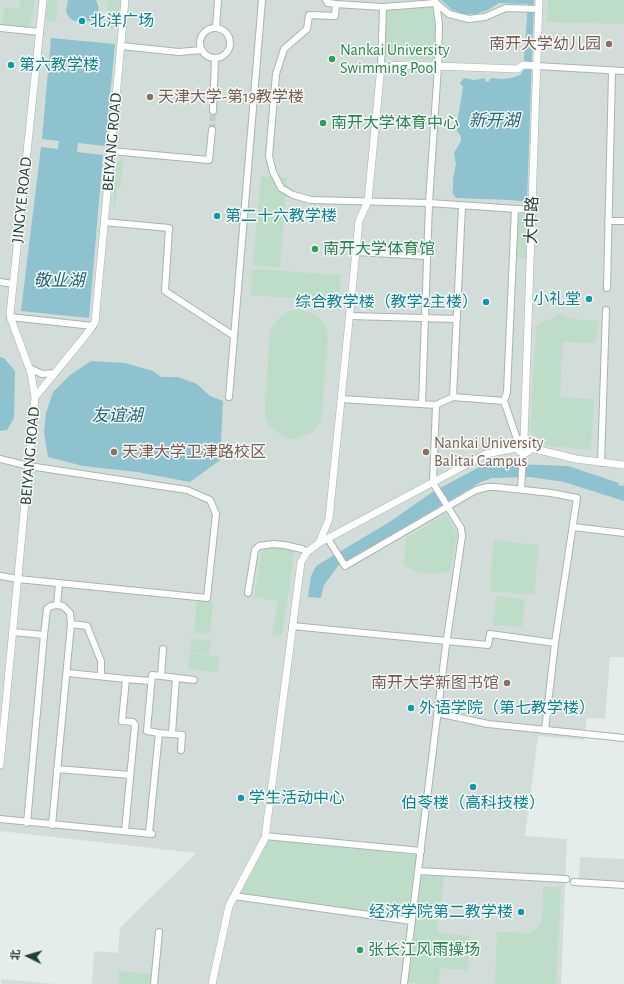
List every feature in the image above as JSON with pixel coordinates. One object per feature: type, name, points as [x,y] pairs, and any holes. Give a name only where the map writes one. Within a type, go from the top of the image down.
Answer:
[{"type":"street","name":"JINGYE ROAD","points":[[35,397],[29,368],[10,317],[43,0]]},
{"type":"street","name":"BEIYANG ROAD","points":[[0,765],[35,397],[93,326],[125,0]]},
{"type":"street","points":[[216,28],[218,0]]},
{"type":"street","points":[[229,397],[262,0]]},
{"type":"street","points":[[326,0],[328,3],[336,4],[384,7],[435,1],[449,14],[469,19],[485,17],[506,8],[537,9]]},
{"type":"street","name":"大中路","points":[[520,443],[532,210],[535,66],[537,9],[539,0]]},
{"type":"street","points":[[422,404],[429,203],[438,66],[439,24],[435,1]]},
{"type":"street","points":[[336,4],[335,16],[309,15],[308,29],[284,49],[276,74],[269,156],[273,172],[282,188],[293,195],[311,200],[429,203],[532,210]]},
{"type":"street","points":[[319,544],[329,519],[359,221],[368,201],[381,66],[384,7]]},
{"type":"street","points":[[0,28],[40,32]]},
{"type":"street","points":[[216,28],[227,34],[230,42],[224,55],[215,58],[210,57],[202,50],[200,41],[203,33],[216,28]]},
{"type":"street","points":[[121,46],[179,52],[202,50]]},
{"type":"street","points":[[213,111],[215,58]]},
{"type":"street","points":[[381,66],[438,66],[518,69],[523,66],[535,66],[624,71]]},
{"type":"street","points":[[607,288],[612,71]]},
{"type":"street","points":[[111,151],[209,160],[212,130]]},
{"type":"street","points":[[453,397],[462,206]]},
{"type":"street","points":[[515,210],[507,392],[504,401],[520,443],[520,453],[523,454],[521,490]]},
{"type":"street","points":[[608,221],[624,221]]},
{"type":"street","points":[[104,222],[169,228],[164,291],[234,336]]},
{"type":"street","points":[[356,252],[427,256]]},
{"type":"street","points":[[0,282],[13,284]]},
{"type":"street","points":[[601,463],[606,310]]},
{"type":"street","points":[[350,316],[457,319]]},
{"type":"street","points":[[10,317],[93,326]]},
{"type":"street","points":[[29,368],[39,373],[55,373]]},
{"type":"street","points":[[341,399],[436,405],[453,397],[504,401]]},
{"type":"street","points":[[404,984],[446,641],[462,536],[461,528],[433,483],[436,405]]},
{"type":"street","points":[[212,984],[229,906],[265,836],[301,562],[308,552],[319,544],[486,454],[520,443],[530,443],[531,448]]},
{"type":"street","points":[[531,448],[601,463],[624,465]]},
{"type":"street","points":[[523,454],[528,452],[531,448]]},
{"type":"street","points":[[0,459],[29,466],[188,490],[205,497],[215,508],[216,514],[207,598],[59,584],[0,576]]},
{"type":"street","points":[[328,540],[345,566],[476,490],[488,487],[577,498],[545,730]]},
{"type":"street","points":[[573,527],[624,532]]},
{"type":"street","points":[[248,593],[255,550],[259,546],[273,544],[284,545],[308,552]]},
{"type":"street","points":[[57,605],[59,584]]},
{"type":"street","points":[[27,823],[47,609],[50,606],[57,605],[63,606],[70,613],[71,624],[52,825]]},
{"type":"street","points":[[71,624],[87,626],[101,660],[101,676]]},
{"type":"street","points":[[292,626],[488,645],[490,634],[556,643]]},
{"type":"street","points":[[13,632],[44,635]]},
{"type":"street","points":[[160,676],[163,649]]},
{"type":"street","points":[[68,673],[152,681]]},
{"type":"street","points":[[147,731],[152,675],[194,680]]},
{"type":"street","points":[[172,733],[176,678]]},
{"type":"street","points":[[125,831],[135,725],[133,722],[122,721],[126,679]]},
{"type":"street","points":[[437,713],[488,724],[624,738]]},
{"type":"street","points":[[134,730],[182,735],[181,750]]},
{"type":"street","points":[[0,819],[27,823],[151,834],[159,733]]},
{"type":"street","points":[[58,769],[130,775]]},
{"type":"street","points":[[265,836],[421,851]]},
{"type":"street","points":[[418,871],[566,879]]},
{"type":"street","points":[[574,882],[624,885]]},
{"type":"street","points":[[234,896],[412,921]]},
{"type":"street","points":[[154,984],[159,932]]},
{"type":"shaded area","name":"Nankai University Balitai Campus","points":[[0,0],[624,0],[624,657],[610,657],[605,719],[587,718],[584,740],[538,736],[525,836],[567,839],[561,984],[92,984],[94,951],[118,953],[120,928],[196,853],[0,831]]},
{"type":"shaded area","points":[[580,857],[624,859],[624,882],[579,879]]},
{"type":"shaded area","points":[[1,979],[56,984],[1,984]]},
{"type":"green space","points":[[20,0],[35,0],[30,26],[27,27],[2,24],[4,7],[19,8]]},
{"type":"green space","points":[[48,0],[58,0],[56,22],[45,21]]},
{"type":"green space","points":[[108,0],[121,0],[119,29],[106,28]]},
{"type":"green space","points":[[548,0],[624,0],[624,24],[547,22]]},
{"type":"green space","points":[[434,5],[437,23],[435,61],[384,55],[387,9]]},
{"type":"green space","points":[[116,161],[123,161],[121,185],[117,188],[115,206],[113,206]]},
{"type":"green space","points":[[261,176],[287,177],[280,267],[253,265]]},
{"type":"green space","points":[[517,214],[528,214],[526,259],[515,258]]},
{"type":"green space","points":[[252,269],[341,275],[338,302],[251,295]]},
{"type":"green space","points":[[299,309],[312,313],[320,319],[326,327],[328,337],[321,422],[311,433],[293,439],[283,437],[269,426],[265,417],[265,407],[270,330],[282,315]]},
{"type":"green space","points":[[560,314],[574,319],[599,321],[596,343],[564,342],[562,350],[560,397],[594,399],[591,450],[543,445],[530,430],[536,326]]},
{"type":"green space","points":[[446,514],[457,534],[451,570],[442,573],[419,573],[404,565],[406,538]]},
{"type":"green space","points":[[494,540],[539,545],[534,595],[489,591]]},
{"type":"green space","points":[[272,546],[295,550],[282,636],[272,635],[278,601],[254,597],[261,553]]},
{"type":"green space","points":[[496,596],[525,599],[522,627],[493,625]]},
{"type":"green space","points":[[197,600],[213,602],[210,634],[194,633]]},
{"type":"green space","points":[[191,638],[210,640],[209,654],[190,652]]},
{"type":"green space","points":[[190,653],[219,656],[218,672],[188,669]]},
{"type":"green space","points":[[266,839],[416,855],[408,919],[238,894]]},
{"type":"green space","points":[[417,874],[444,877],[437,932],[470,936],[468,970],[440,968],[439,984],[404,983]]},
{"type":"green space","points":[[543,887],[561,887],[556,984],[495,984],[497,932],[531,933],[542,921]]},
{"type":"green space","points":[[119,971],[152,974],[151,984],[118,984]]},
{"type":"water","points":[[68,0],[96,0],[99,8],[96,17],[93,20],[83,23],[72,20],[66,11]]},
{"type":"water","name":"新开湖","points":[[441,0],[534,0],[527,202],[456,198],[452,192],[456,164],[454,153],[461,141],[461,136],[457,131],[458,123],[455,121],[458,118],[463,87],[460,83],[464,78],[474,80],[485,78],[485,81],[488,82],[491,78],[502,79],[520,75],[523,71],[528,4],[499,3],[488,10],[476,14],[463,14],[451,9]]},
{"type":"water","name":"敬业湖","points":[[51,38],[115,44],[105,146],[78,143],[77,152],[103,155],[89,318],[21,311],[41,147],[58,149],[59,141],[42,139]]},
{"type":"water","points":[[0,357],[4,358],[15,371],[14,418],[7,430],[0,431]]},
{"type":"water","name":"友谊湖","points":[[91,361],[125,363],[153,371],[161,377],[178,377],[197,384],[210,396],[223,401],[220,460],[190,482],[137,472],[83,466],[48,457],[44,432],[46,413],[53,392],[70,375]]},
{"type":"water","points":[[513,464],[568,466],[619,483],[618,485],[624,486],[624,501],[564,482],[530,477],[492,478],[481,482],[338,566],[324,585],[321,598],[308,597],[311,576],[316,566],[391,521],[431,493],[483,465]]},
{"type":"tunnel","points":[[212,130],[213,111]]},
{"type":"place","name":"北洋广场","points":[[82,21]]},
{"type":"place","name":"南开大学幼儿园","points":[[609,44]]},
{"type":"place","name":"Nankai University Swimming Pool","points":[[332,59]]},
{"type":"place","name":"第六教学楼","points":[[11,65]]},
{"type":"place","name":"天津大学-第19教学楼","points":[[150,97]]},
{"type":"place","name":"南开大学体育中心","points":[[323,123]]},
{"type":"place","name":"第二十六教学楼","points":[[217,216]]},
{"type":"place","name":"南开大学体育馆","points":[[315,249]]},
{"type":"place","name":"小礼堂","points":[[589,299]]},
{"type":"place","name":"综合教学楼（教学2主楼）","points":[[486,302]]},
{"type":"place","name":"天津大学卫津路校区","points":[[114,452]]},
{"type":"place","name":"Nankai University Balitai Campus","points":[[426,452]]},
{"type":"place","name":"南开大学新图书馆","points":[[507,683]]},
{"type":"place","name":"外语学院（第七教学楼）","points":[[411,708]]},
{"type":"place","name":"伯苓楼（高科技楼）","points":[[473,787]]},
{"type":"place","name":"学生活动中心","points":[[241,798]]},
{"type":"place","name":"经济学院第二教学楼","points":[[521,912]]},
{"type":"place","name":"张长江风雨操场","points":[[360,950]]}]
